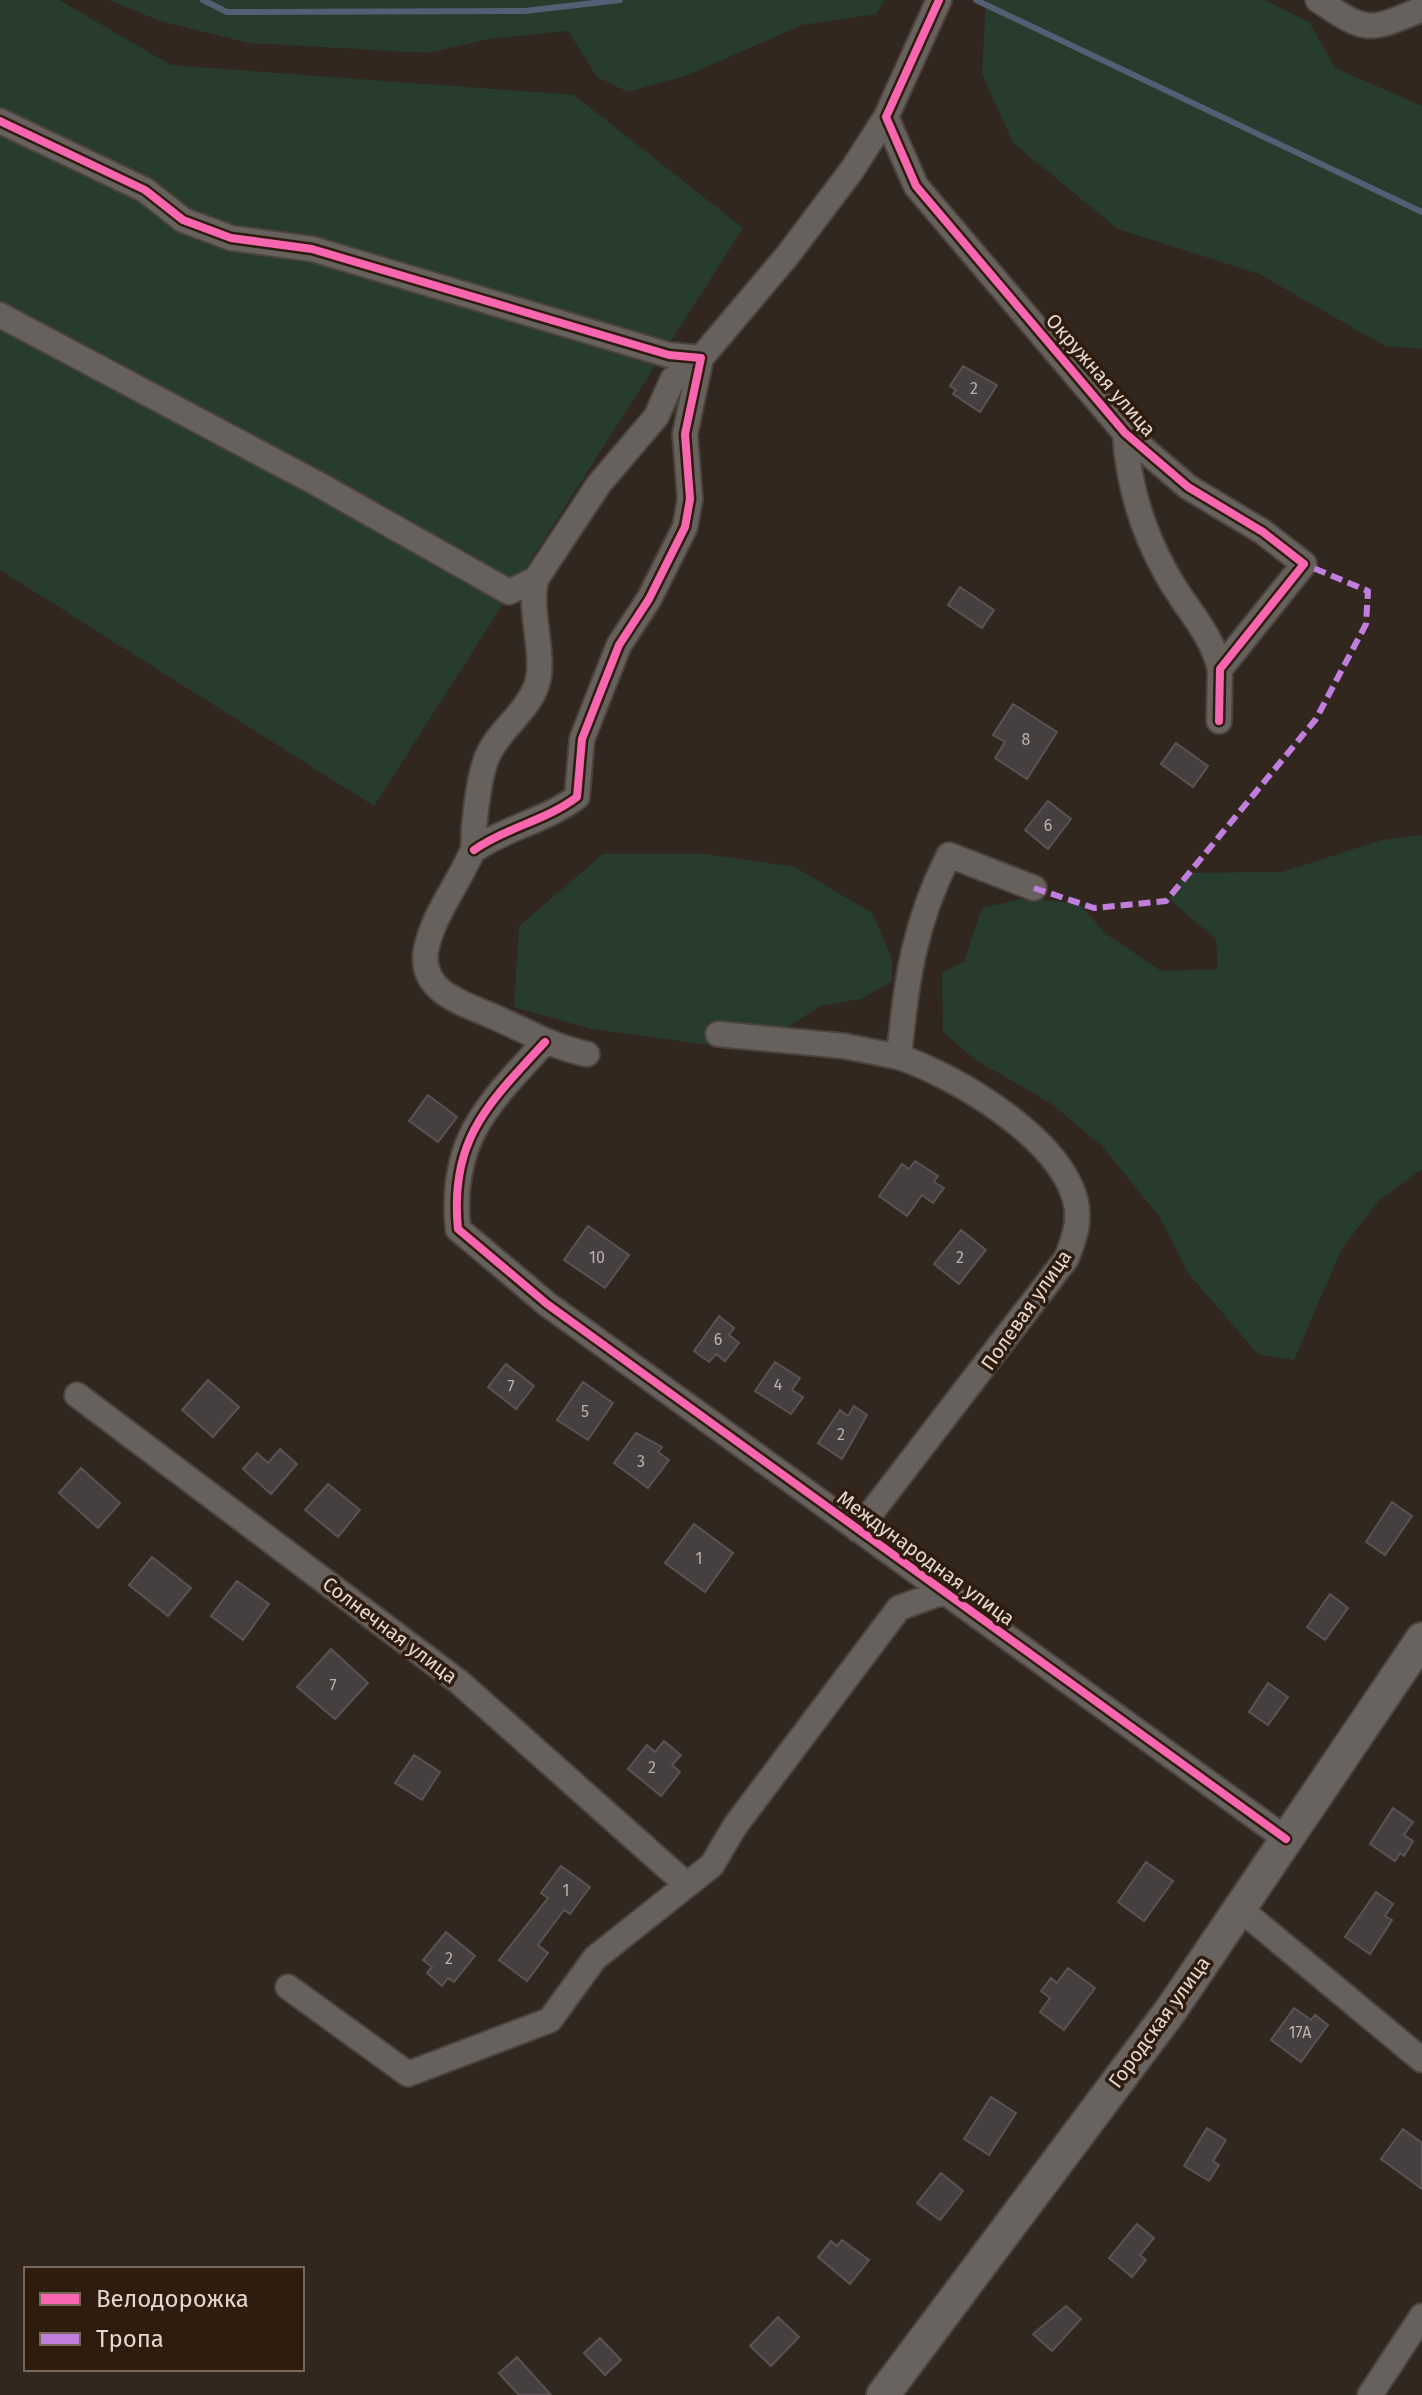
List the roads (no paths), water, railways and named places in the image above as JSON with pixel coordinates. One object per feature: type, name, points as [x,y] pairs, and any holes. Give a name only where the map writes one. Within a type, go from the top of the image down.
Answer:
[{"type":"main road","name":"Городская улица","points":[[883,2395],[1171,2010],[1422,1639]]},
{"type":"street","points":[[474,850],[473,829],[487,757],[527,704],[537,684],[532,598],[536,579],[599,484],[656,417],[673,379],[701,358],[787,256],[852,170],[886,117],[939,0]]},
{"type":"street","points":[[1318,0],[1358,27],[1383,25],[1422,9]]},
{"type":"street","name":"Окружная улица","points":[[886,117],[916,186],[1125,433],[1188,487],[1263,532],[1304,564],[1220,669]]},
{"type":"street","points":[[0,121],[145,190],[183,220],[231,238],[312,249],[669,355],[701,358]]},
{"type":"street","points":[[0,315],[316,483],[509,592],[536,579]]},
{"type":"street","points":[[587,1054],[545,1042],[493,1016],[462,1005],[440,991],[427,973],[426,953],[431,933],[457,876],[474,850],[499,833],[556,812],[577,797],[582,739],[619,645],[649,599],[685,527],[690,499],[685,434],[701,358]]},
{"type":"street","points":[[1125,433],[1134,499],[1166,573],[1214,645],[1220,669],[1219,721]]},
{"type":"street","points":[[899,1057],[906,974],[927,898],[949,855],[1034,888]]},
{"type":"street","name":"Полевая улица","points":[[718,1034],[844,1046],[899,1057],[936,1069],[1034,1137],[1060,1167],[1075,1200],[1077,1234],[1066,1259],[858,1530]]},
{"type":"street","name":"Международная улица","points":[[545,1042],[496,1094],[476,1121],[465,1146],[457,1211],[458,1229],[547,1304],[1286,1839]]},
{"type":"street","name":"Солнечная улица","points":[[77,1395],[459,1682],[686,1884]]},
{"type":"street","points":[[288,1987],[408,2074],[550,2020],[595,1958],[712,1865],[735,1826],[899,1608],[946,1591]]},
{"type":"street","points":[[1239,1908],[1422,2060]]},
{"type":"street","points":[[1370,2395],[1422,2316]]},
{"type":"waterway","points":[[203,0],[227,12],[525,11],[620,0]]},
{"type":"waterway","points":[[976,0],[1422,212]]}]
